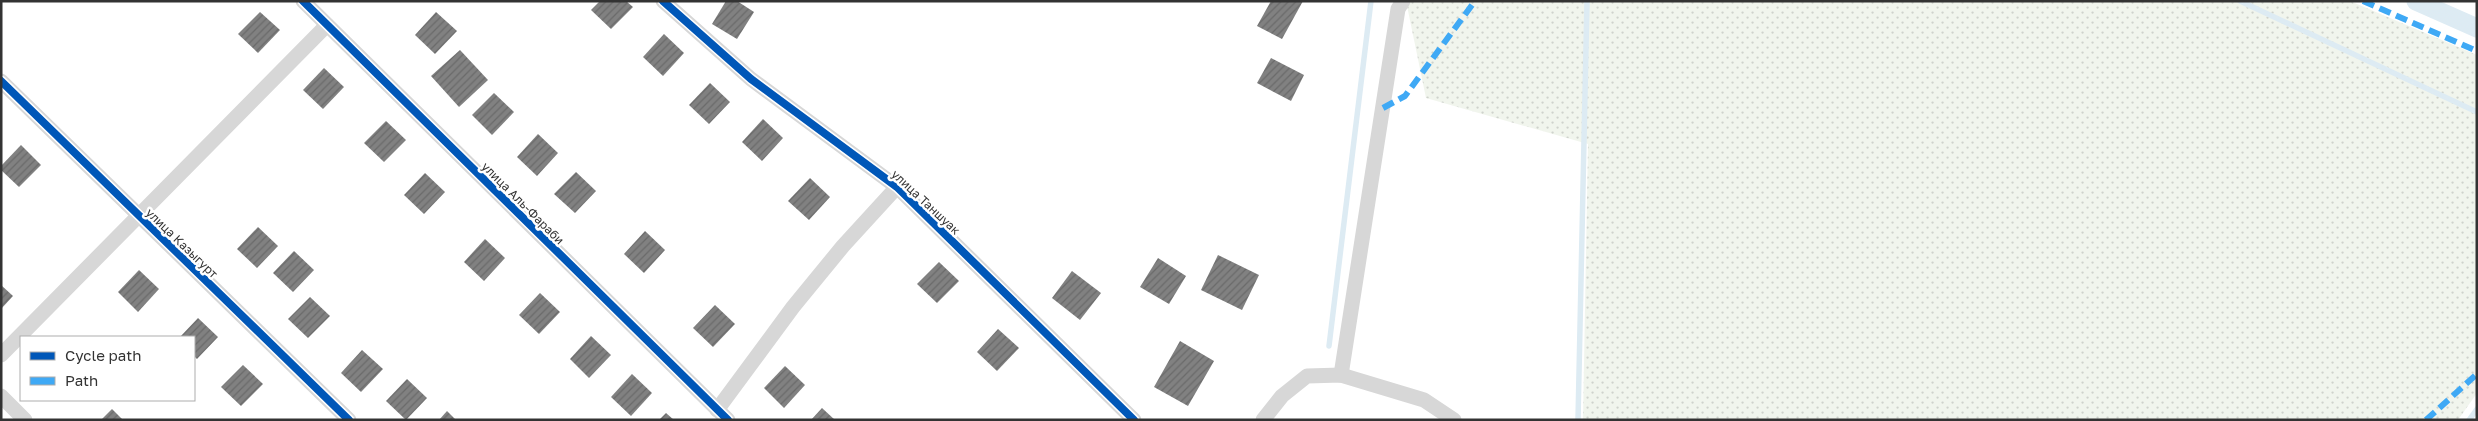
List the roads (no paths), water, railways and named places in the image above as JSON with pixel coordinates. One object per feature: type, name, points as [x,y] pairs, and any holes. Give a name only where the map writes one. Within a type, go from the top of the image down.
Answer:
[{"type":"street","name":"улица Аль-Фараби","points":[[303,1],[722,415]]},
{"type":"street","name":"улица Таншуак","points":[[663,1],[751,79],[897,187],[1134,420]]},
{"type":"street","points":[[1341,375],[1397,18],[1403,1]]},
{"type":"street","points":[[1,355],[327,24]]},
{"type":"street","name":"улица Казыгурт","points":[[1,81],[349,420]]},
{"type":"street","points":[[722,415],[793,307],[897,187]]},
{"type":"street","points":[[1263,420],[1282,396],[1307,376],[1341,375],[1424,400],[1454,420]]},
{"type":"street","points":[[1,396],[25,420]]},
{"type":"waterway","points":[[1329,346],[1371,1]]},
{"type":"waterway","points":[[1578,420],[1587,1]]},
{"type":"waterway","points":[[2240,1],[2477,112]]},
{"type":"waterway","points":[[2416,1],[2477,28]]},
{"type":"waterway","points":[[2469,420],[2477,409]]}]
